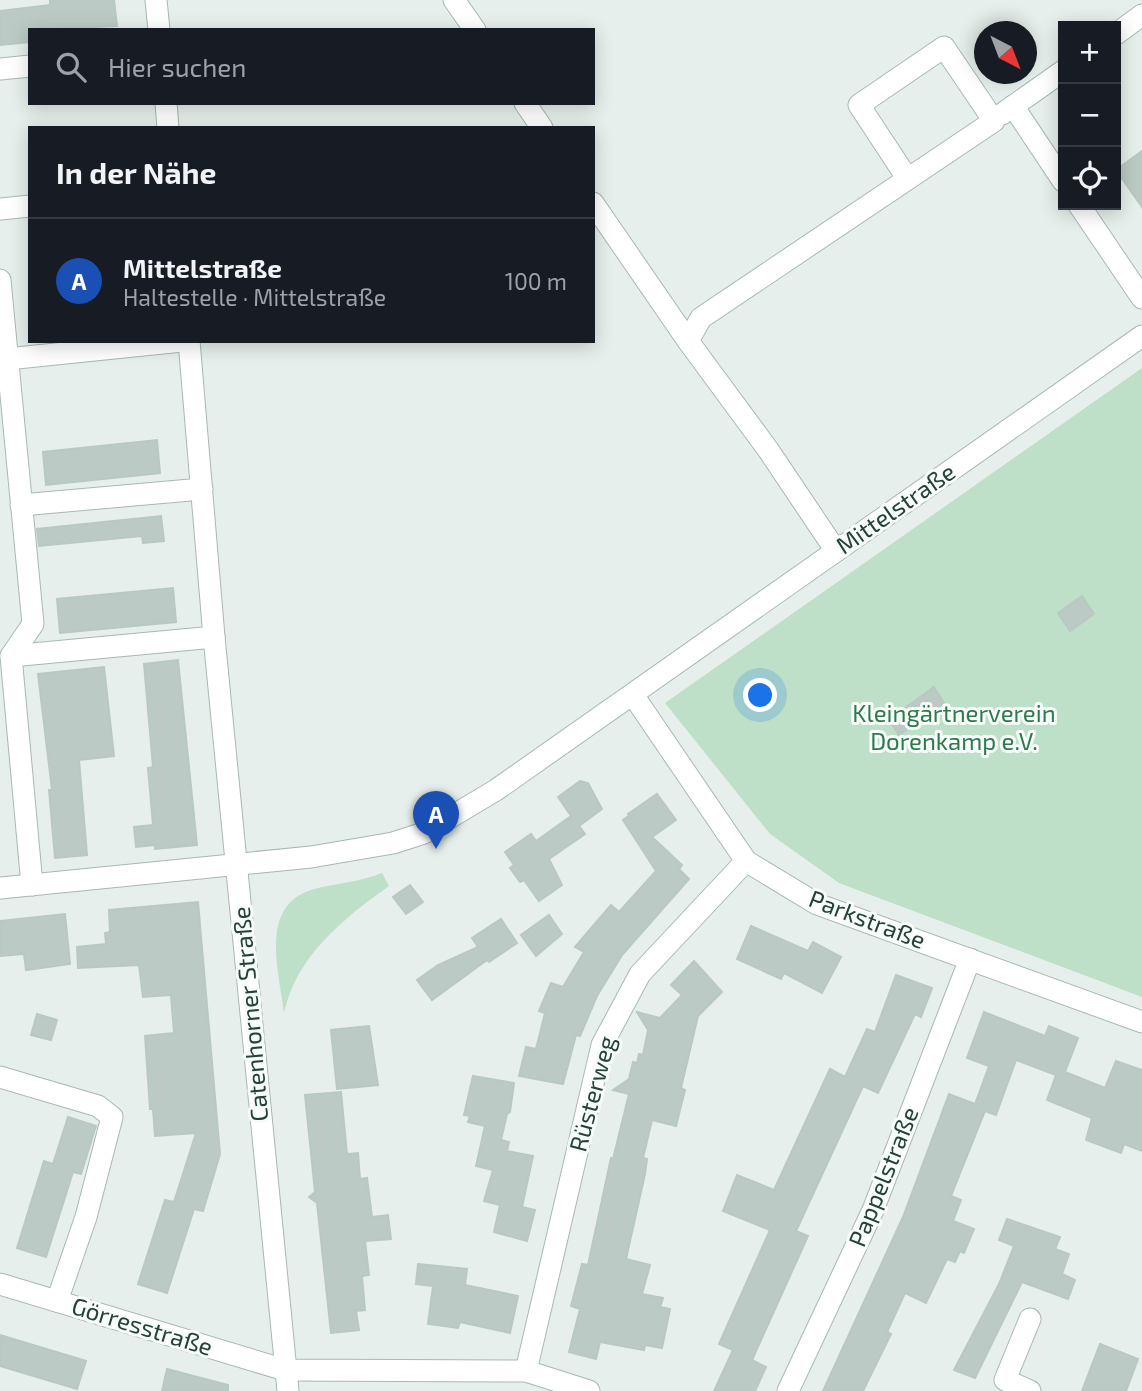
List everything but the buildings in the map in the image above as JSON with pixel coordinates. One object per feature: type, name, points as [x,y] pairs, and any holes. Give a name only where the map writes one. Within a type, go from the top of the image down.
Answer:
[{"type":"street","points":[[156,0],[159,28]]},
{"type":"street","points":[[454,0],[474,28]]},
{"type":"street","points":[[1121,30],[1142,15]]},
{"type":"street","points":[[907,178],[859,105],[944,47],[993,121]]},
{"type":"street","points":[[0,69],[28,66]]},
{"type":"street","points":[[688,341],[701,318],[1058,74]]},
{"type":"street","points":[[166,105],[168,126]]},
{"type":"street","points":[[526,105],[541,126]]},
{"type":"street","points":[[1013,106],[1058,174]]},
{"type":"street","points":[[0,209],[28,206]]},
{"type":"street","points":[[595,206],[688,341],[769,451],[836,551]]},
{"type":"street","points":[[1082,210],[1142,298]]},
{"type":"street","points":[[0,280],[33,624],[11,656],[32,885]]},
{"type":"street","name":"Mittelstraße","points":[[0,888],[366,848],[424,833],[496,790],[1142,336]]},
{"type":"street","points":[[7,359],[163,343]]},
{"type":"street","name":"Catenhorner Straße","points":[[189,343],[214,637],[286,1381]]},
{"type":"street","points":[[21,505],[202,489]]},
{"type":"street","points":[[11,656],[214,637]]},
{"type":"street","name":"Parkstraße","points":[[632,695],[746,861],[817,904],[1142,1022]]},
{"type":"street","name":"Rüsterweg","points":[[526,1371],[602,1045],[640,974],[746,861]]},
{"type":"street","name":"Pappelstraße","points":[[788,1391],[873,1210],[970,959]]},
{"type":"street","points":[[0,1077],[99,1106],[112,1117],[86,1217],[57,1301]]},
{"type":"street","name":"Görresstraße","points":[[0,1284],[57,1301],[286,1381],[526,1371],[589,1391]]},
{"type":"street","points":[[1030,1319],[1005,1380],[1030,1391]]},
{"type":"green space","name":"Kleingärtnerverein Dorenkamp e.V.","points":[[1142,368],[1142,997],[839,883],[770,834],[665,703]]},
{"type":"green space","points":[[382,873],[389,886],[324,940],[299,973],[284,1013],[276,939],[279,922],[286,907],[299,896],[318,888]]},
{"type":"place","name":"Mittelstraße","points":[[436,849]]}]
